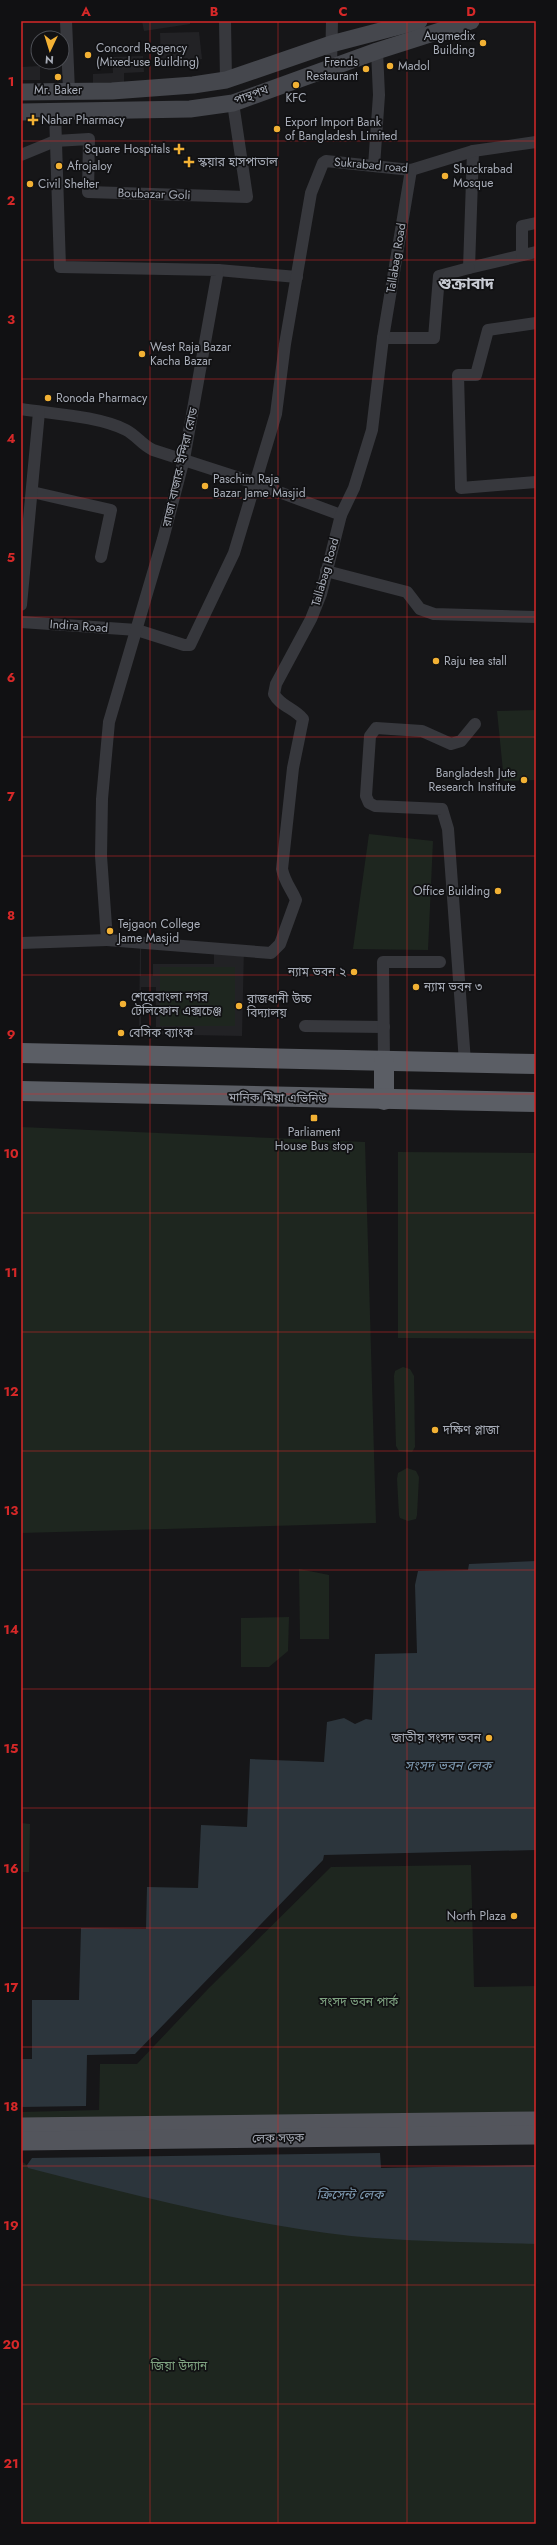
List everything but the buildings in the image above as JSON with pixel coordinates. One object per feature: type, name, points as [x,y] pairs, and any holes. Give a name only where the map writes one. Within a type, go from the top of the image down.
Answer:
[{"type":"highway","points":[[21,1053],[384,1062],[536,1064]]},
{"type":"highway","points":[[384,1062],[384,1100]]},
{"type":"highway","name":"মানিক মিয়া এভিনিউ","points":[[21,1091],[384,1100],[536,1102]]},
{"type":"main road","name":"পান্থপথ","points":[[21,92],[112,91],[194,86],[226,80],[330,44],[420,21]]},
{"type":"main road","name":"পান্থপথ","points":[[21,112],[190,108],[232,103],[377,51],[471,21]]},
{"type":"main road","points":[[21,2127],[536,2121]]},
{"type":"main road","name":"লেক সড়ক","points":[[21,2141],[536,2135]]},
{"type":"street","points":[[66,21],[69,91]]},
{"type":"street","points":[[225,21],[226,80]]},
{"type":"street","points":[[331,67],[330,44],[332,21]]},
{"type":"street","points":[[374,166],[379,95],[377,51]]},
{"type":"street","name":"Boubazar Goli","points":[[21,155],[55,142],[89,139],[88,192],[247,197],[232,103]]},
{"type":"street","points":[[55,112],[60,267],[218,270],[297,277],[276,414],[255,483]]},
{"type":"street","name":"Sukrabad road","points":[[297,277],[311,193],[323,163],[326,161],[411,170],[473,151],[536,142]]},
{"type":"street","points":[[469,268],[473,151]]},
{"type":"street","name":"Tallabag Road","points":[[107,940],[271,953],[280,944],[296,900],[292,890],[285,882],[282,869],[293,768],[303,719],[298,712],[278,702],[274,694],[276,684],[311,619],[321,594],[341,515],[354,488],[372,430],[383,338],[411,170]]},
{"type":"street","points":[[522,255],[522,226],[536,223]]},
{"type":"street","points":[[383,338],[434,338],[438,276],[536,252]]},
{"type":"street","name":"রাজা বাজার- ইন্দিরা রোড","points":[[107,940],[100,856],[102,799],[109,722],[137,630],[184,459],[218,270]]},
{"type":"street","points":[[536,323],[488,330],[476,375],[458,375],[460,488],[536,482]]},
{"type":"street","points":[[21,409],[112,424],[128,431],[142,445],[153,450],[184,459],[204,468],[255,483],[341,515]]},
{"type":"street","points":[[21,605],[39,412]]},
{"type":"street","name":"Indira Road","points":[[21,622],[137,630],[184,645],[190,645],[234,553],[255,483]]},
{"type":"street","points":[[32,492],[110,510],[101,557]]},
{"type":"street","points":[[326,571],[402,589],[407,592],[420,609],[434,614],[536,617]]},
{"type":"street","points":[[465,1062],[448,829],[442,809],[375,806],[369,803],[366,796],[370,736],[376,728],[422,730],[452,744],[461,741],[475,724]]},
{"type":"street","points":[[21,943],[107,940]]},
{"type":"street","points":[[384,1062],[382,962],[440,962]]},
{"type":"street","points":[[305,1026],[384,1027]]},
{"type":"shaded area","points":[[142,21],[190,21],[190,24],[144,31]]},
{"type":"shaded area","points":[[199,32],[202,59],[161,65],[160,33]]},
{"type":"shaded area","points":[[143,56],[144,72],[124,73],[124,89],[93,90],[93,74],[113,73],[112,57]]},
{"type":"shaded area","points":[[21,67],[30,67],[30,70],[40,70],[40,80],[21,80]]},
{"type":"shaded area","points":[[140,946],[244,948],[242,1036],[139,1034]],"holes":[[[141,949],[214,949],[214,964],[153,964],[153,976],[141,976]],[[141,987],[156,987],[156,1027],[141,1027]]]},
{"type":"green space","points":[[536,710],[536,780],[504,781],[497,711]]},
{"type":"green space","points":[[369,834],[433,841],[428,950],[353,949]]},
{"type":"green space","points":[[160,967],[235,967],[235,1026],[160,1026]]},
{"type":"green space","points":[[21,1127],[365,1142],[376,1523],[21,1533]]},
{"type":"green space","points":[[398,1152],[536,1153],[536,1339],[398,1338]]},
{"type":"green space","points":[[403,1367],[410,1369],[414,1376],[415,1447],[412,1452],[399,1451],[396,1446],[394,1376],[395,1371]]},
{"type":"green space","points":[[407,1468],[416,1471],[419,1477],[416,1519],[408,1521],[400,1518],[399,1515],[397,1479],[398,1473]]},
{"type":"green space","points":[[299,1569],[329,1575],[329,1639],[300,1639]]},
{"type":"green space","points":[[289,1617],[288,1651],[269,1667],[241,1667],[241,1618]]},
{"type":"green space","points":[[21,1823],[30,1824],[29,1872],[21,1872]]},
{"type":"green space","name":"সংসদ ভবন পার্ক","points":[[471,1865],[474,1987],[536,1986],[536,2118],[21,2121],[21,2112],[99,2110],[100,2064],[137,2064],[208,1989],[331,1867]]},
{"type":"green space","name":"জিয়া উদ্যান","points":[[21,2161],[33,2169],[536,2244],[536,2524],[21,2524]]},
{"type":"water","name":"সংসদ ভবন লেক","points":[[536,1561],[536,1850],[324,1855],[323,1860],[135,2054],[87,2055],[86,2106],[21,2107],[21,2059],[32,2059],[32,2000],[79,2000],[81,1928],[146,1929],[147,1887],[198,1888],[201,1825],[247,1827],[250,1759],[324,1762],[327,1722],[344,1718],[355,1724],[366,1719],[372,1720],[375,1654],[417,1653],[415,1585],[418,1571],[468,1570],[469,1564]]},
{"type":"water","name":"ক্রিসেন্ট লেক","points":[[380,2153],[381,2168],[536,2165],[536,2244],[397,2240],[310,2231],[189,2208],[28,2168],[27,2165],[32,2158]]},
{"type":"place","name":"Augmedix Building","points":[[483,43]]},
{"type":"place","name":"Concord Regency (Mixed-use Building)","points":[[88,55]]},
{"type":"place","name":"Madol","points":[[390,66]]},
{"type":"place","name":"Frends Restaurant","points":[[366,69]]},
{"type":"place","name":"Mr. Baker","points":[[58,77]]},
{"type":"place","name":"KFC","points":[[296,85]]},
{"type":"place","name":"Nahar Pharmacy","points":[[33,120]]},
{"type":"place","name":"Export Import Bank of Bangladesh Limited","points":[[277,129]]},
{"type":"place","name":"Square Hospitals","points":[[179,149]]},
{"type":"place","name":"স্কয়ার হাসপাতাল","points":[[189,162]]},
{"type":"place","name":"Afrojaloy","points":[[59,166]]},
{"type":"place","name":"Shuckrabad Mosque","points":[[445,176]]},
{"type":"place","name":"Civil Shelter","points":[[30,184]]},
{"type":"place","name":"West Raja Bazar Kacha Bazar","points":[[142,354]]},
{"type":"place","name":"Ronoda Pharmacy","points":[[48,398]]},
{"type":"place","name":"Paschim Raja Bazar Jame Masjid","points":[[205,486]]},
{"type":"place","name":"Raju tea stall","points":[[436,661]]},
{"type":"place","name":"Bangladesh Jute Research Institute","points":[[524,780]]},
{"type":"place","name":"Office Building","points":[[498,891]]},
{"type":"place","name":"Tejgaon College Jame Masjid","points":[[110,931]]},
{"type":"place","name":"ন্যাম ভবন ২","points":[[354,972]]},
{"type":"place","name":"ন্যাম ভবন ৩","points":[[416,987]]},
{"type":"place","name":"শেরেবাংলা নগর টেলিফোন এক্সচেঞ্জ","points":[[123,1004]]},
{"type":"place","name":"রাজধানী উচ্চ বিদ্যালয়","points":[[239,1006]]},
{"type":"place","name":"বেসিক ব্যাংক","points":[[121,1033]]},
{"type":"place","name":"Parliament House Bus stop","points":[[314,1118]]},
{"type":"place","name":"দক্ষিণ প্লাজা","points":[[435,1430]]},
{"type":"place","name":"জাতীয় সংসদ ভবন","points":[[489,1738]]},
{"type":"place","name":"North Plaza","points":[[514,1916]]},
{"type":"district","name":"শুক্রাবাদ","points":[[466,283]]}]
